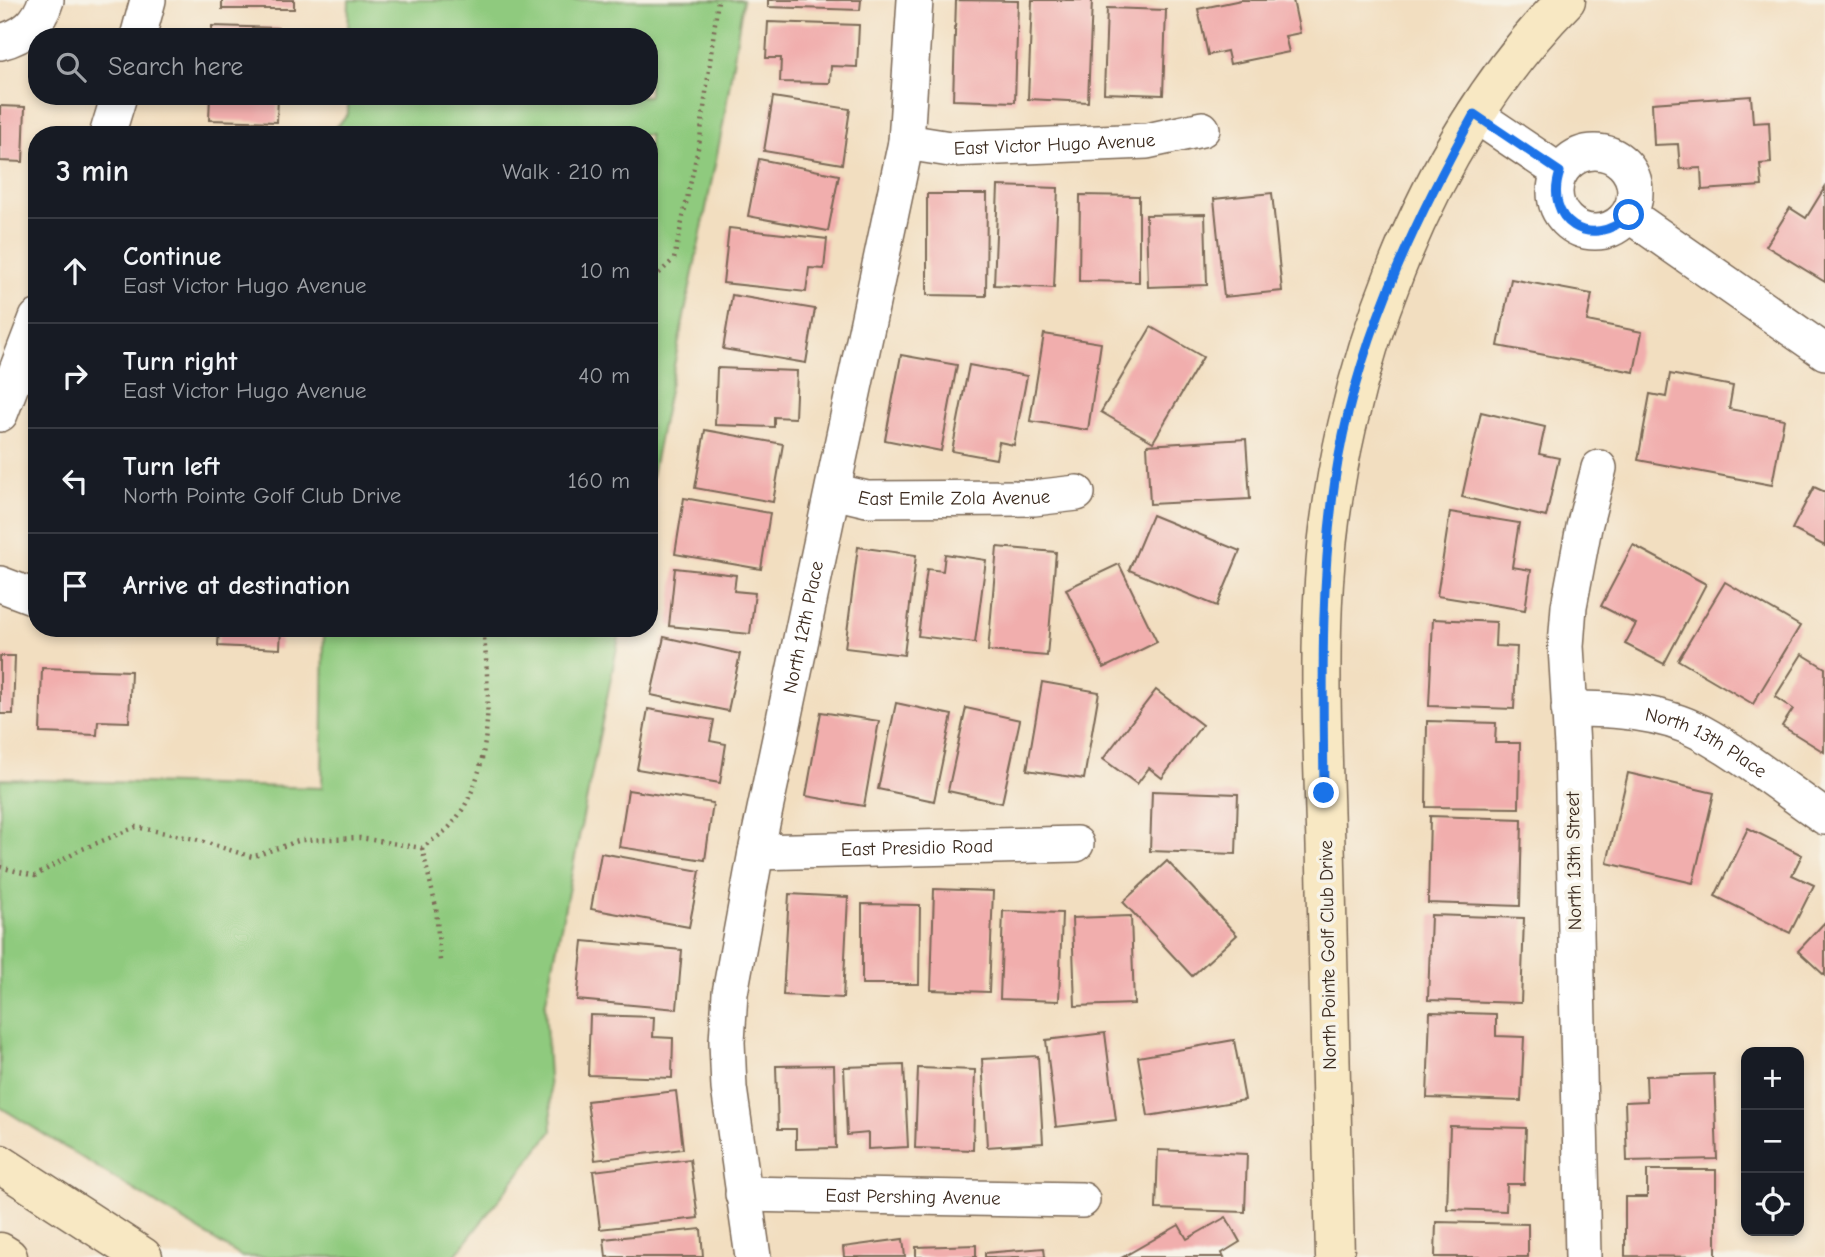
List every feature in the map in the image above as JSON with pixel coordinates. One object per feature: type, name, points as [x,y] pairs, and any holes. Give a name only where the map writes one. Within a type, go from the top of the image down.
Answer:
[{"type":"street","points":[[29,28],[41,17],[46,0]]},
{"type":"street","points":[[140,28],[148,0]]},
{"type":"street","name":"North 12th Place","points":[[753,1257],[743,1194],[727,1042],[730,993],[756,852],[906,142],[915,0]]},
{"type":"street","name":"North Pointe Golf Club Drive","points":[[1335,1257],[1323,698],[1324,582],[1335,478],[1350,407],[1377,317],[1411,237],[1474,114],[1536,30],[1566,0]]},
{"type":"street","points":[[0,42],[19,38],[28,29]]},
{"type":"street","points":[[110,126],[116,105]]},
{"type":"street","points":[[1474,114],[1560,172]]},
{"type":"street","name":"East Victor Hugo Avenue","points":[[906,142],[950,149],[1147,141],[1202,129]]},
{"type":"street","points":[[1584,153],[1605,153],[1618,158],[1635,182],[1636,195],[1629,215],[1609,230],[1598,232],[1575,227],[1560,211],[1555,198],[1560,172],[1572,159],[1584,153]]},
{"type":"street","points":[[1629,215],[1825,352]]},
{"type":"street","points":[[0,414],[28,341]]},
{"type":"street","name":"North 13th Street","points":[[1583,1257],[1566,646],[1569,606],[1584,527],[1600,468]]},
{"type":"street","name":"East Emile Zola Avenue","points":[[833,491],[867,499],[1034,498],[1077,493]]},
{"type":"street","points":[[0,584],[28,595]]},
{"type":"street","name":"North 13th Place","points":[[1569,709],[1604,709],[1651,715],[1699,732],[1825,817]]},
{"type":"street","name":"East Presidio Road","points":[[756,852],[1076,844]]},
{"type":"street","points":[[0,1164],[143,1257]]},
{"type":"street","name":"East Pershing Avenue","points":[[743,1194],[1082,1200]]},
{"type":"street","points":[[0,1252],[8,1257]]},
{"type":"path","points":[[658,274],[674,259],[700,139],[718,0]]},
{"type":"path","points":[[0,867],[35,876],[80,850],[136,827],[195,839],[252,857],[301,841],[360,838],[422,848],[452,824],[479,776],[486,708],[483,637]]},
{"type":"path","points":[[422,848],[436,907],[439,961]]},
{"type":"green space","points":[[349,0],[743,0],[723,125],[658,445],[658,126],[337,126],[348,114],[348,105],[658,105],[658,28],[348,28]]},
{"type":"green space","points":[[324,637],[619,637],[545,1006],[552,1131],[454,1257],[242,1257],[0,1107],[0,779],[322,788]]},
{"type":"building","points":[[222,0],[294,0],[294,9],[222,9]]},
{"type":"building","points":[[768,0],[861,0],[860,10],[768,7]]},
{"type":"building","points":[[956,0],[1018,1],[1015,102],[953,100]]},
{"type":"building","points":[[1032,0],[1092,0],[1088,102],[1028,99]]},
{"type":"building","points":[[1241,0],[1293,0],[1300,33],[1285,36],[1289,52],[1230,64],[1227,51],[1208,55],[1198,9]]},
{"type":"building","points":[[1107,8],[1166,10],[1163,95],[1104,93]]},
{"type":"building","points":[[768,22],[859,25],[857,67],[831,66],[830,83],[780,82],[781,58],[766,58]]},
{"type":"building","points":[[212,26],[279,28],[212,28]]},
{"type":"building","points":[[1751,96],[1753,123],[1769,122],[1771,163],[1760,164],[1762,186],[1702,190],[1701,168],[1680,169],[1678,144],[1654,145],[1652,103]]},
{"type":"building","points":[[773,97],[850,109],[842,164],[764,151]]},
{"type":"building","points":[[210,105],[278,105],[277,122],[209,120]]},
{"type":"building","points":[[0,106],[25,107],[23,162],[0,161]]},
{"type":"building","points":[[759,159],[839,175],[828,231],[748,216]]},
{"type":"building","points":[[998,186],[1058,188],[1054,288],[994,285]]},
{"type":"building","points":[[1825,187],[1825,282],[1766,246],[1790,208],[1806,218]]},
{"type":"building","points":[[1272,193],[1282,291],[1224,297],[1214,199]]},
{"type":"building","points":[[927,194],[987,194],[986,296],[927,295]]},
{"type":"building","points":[[1080,195],[1139,196],[1139,282],[1079,281]]},
{"type":"building","points":[[1205,214],[1207,285],[1148,287],[1146,215]]},
{"type":"building","points":[[729,228],[827,239],[824,269],[809,268],[806,292],[723,283]]},
{"type":"building","points":[[1511,279],[1592,294],[1587,321],[1642,332],[1634,372],[1498,346]]},
{"type":"building","points":[[732,295],[815,309],[806,363],[723,349]]},
{"type":"building","points":[[1151,327],[1203,357],[1153,442],[1101,412]]},
{"type":"building","points":[[1044,334],[1101,343],[1088,430],[1030,421]]},
{"type":"building","points":[[901,355],[957,365],[941,451],[885,440]]},
{"type":"building","points":[[969,365],[1027,376],[1014,445],[999,442],[996,459],[952,451]]},
{"type":"building","points":[[717,368],[797,371],[795,418],[774,417],[774,427],[715,425]]},
{"type":"building","points":[[1670,374],[1733,386],[1729,409],[1784,419],[1772,485],[1638,460],[1650,394],[1666,397]]},
{"type":"building","points":[[1481,412],[1545,427],[1539,454],[1559,458],[1546,517],[1462,497]]},
{"type":"building","points":[[705,430],[783,444],[773,502],[695,488]]},
{"type":"building","points":[[1246,439],[1250,499],[1150,504],[1147,445]]},
{"type":"building","points":[[1814,487],[1825,492],[1825,546],[1792,529]]},
{"type":"building","points":[[684,498],[770,513],[761,569],[675,554]]},
{"type":"building","points":[[1450,512],[1519,523],[1512,567],[1531,570],[1525,610],[1437,596]]},
{"type":"building","points":[[1152,515],[1240,551],[1217,606],[1129,570]]},
{"type":"building","points":[[1633,545],[1706,584],[1664,664],[1625,644],[1636,624],[1601,606]]},
{"type":"building","points":[[858,547],[916,555],[904,655],[845,648]]},
{"type":"building","points":[[997,547],[1056,552],[1047,656],[988,651]]},
{"type":"building","points":[[945,554],[986,560],[975,643],[918,636],[927,569],[943,571]]},
{"type":"building","points":[[1119,564],[1157,642],[1104,668],[1066,589]]},
{"type":"building","points":[[675,568],[736,575],[734,591],[755,593],[750,634],[669,626]]},
{"type":"building","points":[[1725,582],[1800,626],[1753,704],[1678,660]]},
{"type":"building","points":[[1433,619],[1496,622],[1495,646],[1517,647],[1514,709],[1429,706]]},
{"type":"building","points":[[218,637],[281,637],[280,649],[218,646]]},
{"type":"building","points":[[664,637],[740,654],[728,711],[651,695]]},
{"type":"building","points":[[1802,654],[1825,668],[1824,752],[1782,726],[1793,709],[1775,697]]},
{"type":"building","points":[[0,656],[15,656],[13,714],[0,714]]},
{"type":"building","points":[[42,668],[131,671],[129,722],[98,721],[97,735],[40,733]]},
{"type":"building","points":[[1042,682],[1099,692],[1084,779],[1027,770]]},
{"type":"building","points":[[1156,690],[1202,725],[1162,778],[1149,768],[1137,784],[1103,759]]},
{"type":"building","points":[[896,703],[952,715],[934,801],[878,789]]},
{"type":"building","points":[[966,708],[1020,720],[1002,803],[948,791]]},
{"type":"building","points":[[648,709],[714,720],[710,741],[726,744],[720,783],[637,769]]},
{"type":"building","points":[[821,712],[879,721],[864,806],[806,796]]},
{"type":"building","points":[[1427,721],[1496,723],[1495,743],[1520,743],[1519,808],[1426,807]]},
{"type":"building","points":[[1628,773],[1714,793],[1693,883],[1607,863]]},
{"type":"building","points":[[628,790],[713,803],[705,860],[619,847]]},
{"type":"building","points":[[1152,791],[1238,794],[1236,854],[1150,851]]},
{"type":"building","points":[[1430,816],[1522,819],[1520,906],[1428,903]]},
{"type":"building","points":[[1748,828],[1802,855],[1792,875],[1814,885],[1790,933],[1715,896]]},
{"type":"building","points":[[601,853],[700,871],[689,927],[591,909]]},
{"type":"building","points":[[1167,861],[1237,935],[1192,976],[1123,902]]},
{"type":"building","points":[[934,889],[993,891],[989,992],[931,990]]},
{"type":"building","points":[[789,894],[848,897],[843,998],[783,995]]},
{"type":"building","points":[[862,904],[920,905],[919,984],[862,984]]},
{"type":"building","points":[[1003,911],[1062,913],[1059,1001],[1000,999]]},
{"type":"building","points":[[1431,915],[1524,918],[1521,1003],[1428,1000]]},
{"type":"building","points":[[1131,916],[1134,1004],[1075,1006],[1072,918]]},
{"type":"building","points":[[1825,922],[1825,976],[1798,951]]},
{"type":"building","points":[[583,941],[682,950],[677,1009],[577,1000]]},
{"type":"building","points":[[1430,1012],[1496,1014],[1496,1036],[1524,1037],[1521,1101],[1427,1098]]},
{"type":"building","points":[[590,1015],[654,1017],[653,1037],[673,1038],[672,1078],[588,1075]]},
{"type":"building","points":[[1105,1033],[1116,1120],[1056,1127],[1046,1040]]},
{"type":"building","points":[[1234,1040],[1245,1100],[1148,1116],[1138,1057]]},
{"type":"building","points":[[1038,1056],[1043,1143],[987,1147],[982,1059]]},
{"type":"building","points":[[834,1065],[836,1148],[796,1149],[796,1129],[778,1129],[776,1066]]},
{"type":"building","points":[[904,1065],[908,1147],[868,1149],[868,1133],[847,1135],[844,1067]]},
{"type":"building","points":[[918,1068],[975,1070],[973,1150],[915,1148]]},
{"type":"building","points":[[1714,1074],[1717,1159],[1627,1161],[1625,1102],[1647,1101],[1646,1076]]},
{"type":"building","points":[[676,1091],[683,1149],[595,1160],[587,1101]]},
{"type":"building","points":[[1450,1126],[1526,1128],[1524,1184],[1507,1184],[1506,1211],[1447,1209]]},
{"type":"building","points":[[1158,1150],[1247,1154],[1245,1212],[1156,1209]]},
{"type":"building","points":[[690,1159],[698,1218],[600,1229],[593,1171]]},
{"type":"building","points":[[1647,1170],[1716,1170],[1716,1257],[1625,1256],[1625,1197],[1647,1197]]},
{"type":"building","points":[[1226,1217],[1240,1242],[1222,1253],[1224,1257],[1123,1257],[1179,1225],[1187,1239]]},
{"type":"building","points":[[1436,1222],[1528,1224],[1528,1257],[1435,1257]]},
{"type":"building","points":[[701,1229],[703,1257],[606,1257],[604,1239]]},
{"type":"building","points":[[903,1239],[905,1257],[844,1257],[843,1247]]},
{"type":"building","points":[[976,1245],[976,1257],[916,1257],[916,1247]]},
{"type":"building","points":[[1044,1248],[1045,1257],[985,1257],[985,1253]]},
{"type":"route","points":[[1324,793],[1324,582],[1335,478],[1350,407],[1377,317],[1447,162],[1474,114],[1560,172],[1555,198],[1560,211],[1575,227],[1586,231],[1609,230],[1629,215]]}]
